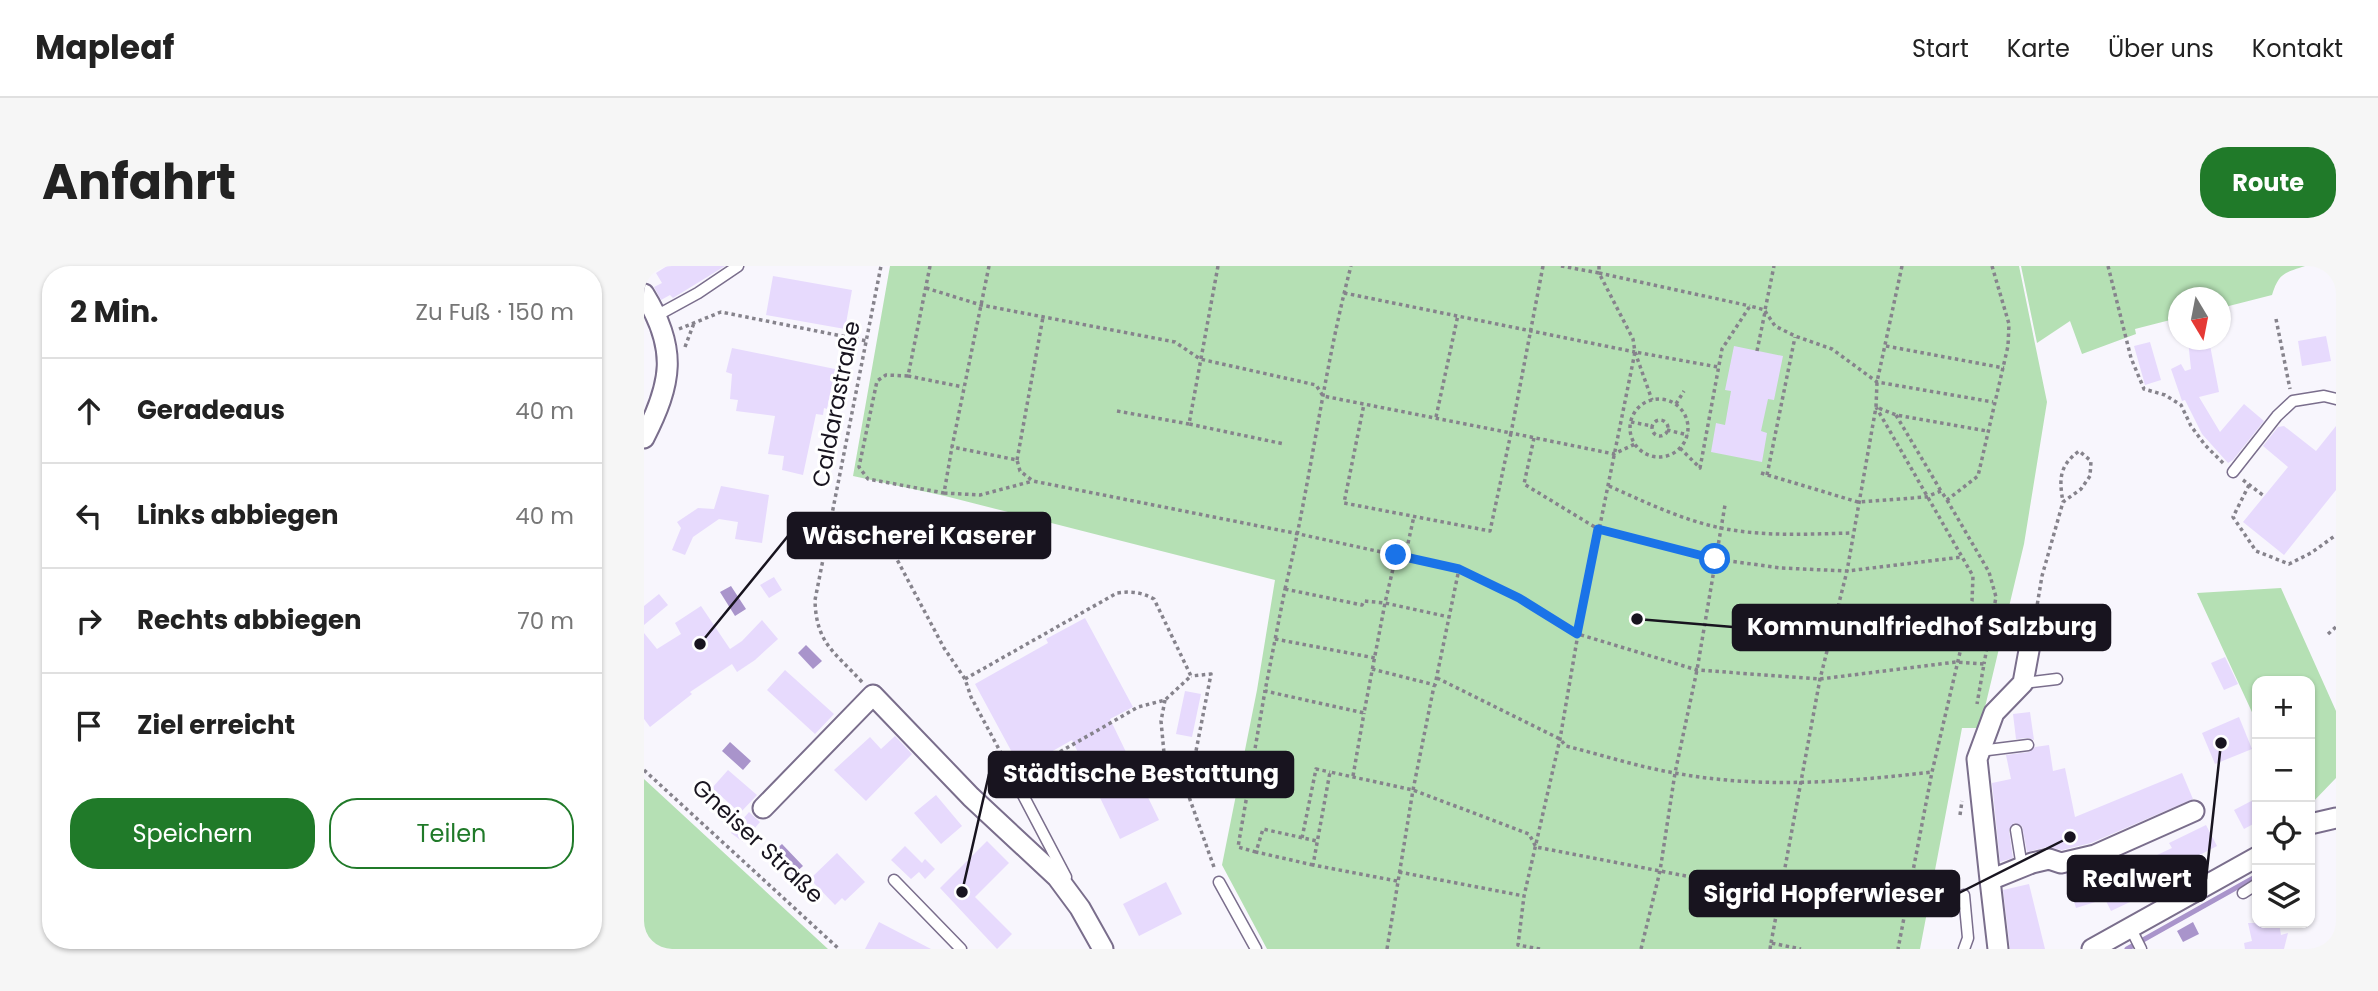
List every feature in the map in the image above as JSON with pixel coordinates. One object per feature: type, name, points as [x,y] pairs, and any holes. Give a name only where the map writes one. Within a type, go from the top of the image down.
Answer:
[{"type":"street","points":[[644,295],[665,334],[668,381],[658,411],[644,438]]},
{"type":"street","points":[[1998,949],[1977,759],[1994,713],[2023,683],[2032,634]]},
{"type":"street","points":[[873,695],[971,797],[1057,877],[1101,944]]},
{"type":"street","name":"Gneiser Straße","points":[[763,808],[873,695]]},
{"type":"street","points":[[1990,880],[2049,859],[2062,863],[2095,855],[2194,811]]},
{"type":"street","points":[[2315,823],[2336,818]]},
{"type":"street","points":[[2092,949],[2133,933],[2252,860]]},
{"type":"lane","points":[[656,316],[698,293],[738,266]]},
{"type":"lane","points":[[2233,472],[2277,416],[2293,401],[2324,397],[2336,399]]},
{"type":"lane","points":[[2023,683],[2057,679]]},
{"type":"lane","points":[[1980,751],[2028,745]]},
{"type":"lane","points":[[1014,778],[1101,944]]},
{"type":"lane","points":[[2015,830],[2022,867]]},
{"type":"lane","points":[[894,880],[961,949]]},
{"type":"lane","points":[[1219,882],[1256,949]]},
{"type":"lane","points":[[2243,893],[2252,887]]},
{"type":"lane","points":[[1964,895],[1968,938],[1964,949]]},
{"type":"lane","points":[[2133,933],[2141,949]]},
{"type":"path","name":"Caldarastraße","points":[[873,695],[823,640],[816,608],[880,266]]},
{"type":"path","points":[[908,376],[930,266]]},
{"type":"path","points":[[944,493],[989,266]]},
{"type":"path","points":[[1189,424],[1218,266]]},
{"type":"path","points":[[1351,266],[1323,396],[1299,534],[1275,639],[1238,846],[1397,881]]},
{"type":"path","points":[[1364,404],[1344,503],[1490,531],[1543,266]]},
{"type":"path","points":[[1561,266],[1765,310],[1775,326],[1832,349],[1877,382],[1993,401]]},
{"type":"path","points":[[1599,266],[1599,273],[1633,339],[1652,400]]},
{"type":"path","points":[[1757,351],[1774,266]]},
{"type":"path","points":[[1770,949],[1820,679],[1847,571],[1876,407],[1877,382],[1902,266]]},
{"type":"path","points":[[1947,500],[1978,476],[1993,401],[2004,368],[2009,324],[1992,266]]},
{"type":"path","points":[[2108,266],[2131,358],[2144,389],[2165,395],[2181,405],[2204,445],[2264,496]]},
{"type":"path","points":[[926,288],[981,305],[1175,342],[1200,359],[1316,385],[1323,396],[1614,454],[1635,444]]},
{"type":"path","points":[[1344,293],[1718,367]]},
{"type":"path","points":[[1680,448],[1700,468],[1722,349],[1750,306]]},
{"type":"path","points":[[665,334],[721,312],[867,341]]},
{"type":"path","points":[[1436,418],[1458,315]]},
{"type":"path","points":[[1032,481],[1020,471],[1017,460],[1043,317]]},
{"type":"path","points":[[2276,319],[2293,401]]},
{"type":"path","points":[[1767,475],[1796,336]]},
{"type":"path","points":[[1886,346],[2004,368]]},
{"type":"path","points":[[1540,949],[1517,947],[1524,896],[1560,739],[1577,634],[1635,352]]},
{"type":"path","points":[[963,387],[887,374],[877,381],[859,467],[868,480],[944,493],[980,495],[1032,481],[1459,569],[1519,598],[1577,634],[1697,670],[1820,679],[1956,662]]},
{"type":"path","points":[[1676,404],[1684,391]]},
{"type":"path","points":[[1652,400],[1666,400],[1676,404],[1684,412],[1688,423],[1688,435],[1680,448],[1665,457],[1653,457],[1643,452],[1630,433],[1636,411],[1652,400]]},
{"type":"path","points":[[1876,407],[1896,415],[1987,431]]},
{"type":"path","points":[[1876,407],[1973,576],[1972,601],[1931,772],[1898,949]]},
{"type":"path","points":[[1117,411],[1284,444]]},
{"type":"path","points":[[1896,415],[1989,572],[1996,597],[1984,664]]},
{"type":"path","points":[[1662,420],[1667,424],[1667,430],[1664,435],[1657,436],[1652,426],[1656,421],[1662,420]]},
{"type":"path","points":[[1631,422],[1652,426]]},
{"type":"path","points":[[1667,430],[1688,435]]},
{"type":"path","points":[[1534,438],[1524,484],[1598,529],[1715,559],[1781,568],[1847,571],[1962,557]]},
{"type":"path","points":[[952,447],[1017,460]]},
{"type":"path","points":[[2032,634],[2042,576],[2063,502],[2059,479],[2068,459],[2079,451],[2091,461],[2090,476],[2081,489],[2063,502]]},
{"type":"path","points":[[1761,473],[1858,502],[1926,497],[1941,491]]},
{"type":"path","points":[[2249,485],[2233,517],[2256,551],[2290,564],[2336,535]]},
{"type":"path","points":[[1609,486],[1671,513],[1721,528],[1778,535],[1852,533]]},
{"type":"path","points":[[1641,949],[1660,871],[1675,774],[1697,670],[1725,505]]},
{"type":"path","points":[[1405,557],[1414,516]]},
{"type":"path","points":[[889,534],[899,564],[944,648],[965,679],[971,697],[1014,778],[1138,708],[1165,700],[1191,676],[1211,674],[1188,794]]},
{"type":"path","points":[[1353,776],[1384,603],[1396,555]]},
{"type":"path","points":[[1387,949],[1413,790],[1459,569]]},
{"type":"path","points":[[1285,589],[1362,605],[1364,601],[1384,603],[1449,617]]},
{"type":"path","points":[[965,679],[1117,593],[1130,591],[1143,593],[1154,600],[1191,676]]},
{"type":"path","points":[[2328,634],[2336,627]]},
{"type":"path","points":[[1275,639],[1375,658]]},
{"type":"path","points":[[1372,669],[1434,685]]},
{"type":"path","points":[[1437,678],[1560,739],[1566,746],[1675,774],[1736,781],[1802,782],[1870,779],[1931,772]]},
{"type":"path","points":[[1265,691],[1364,713]]},
{"type":"path","points":[[1165,700],[1161,721],[1164,753],[1188,794],[1219,882]]},
{"type":"path","points":[[1302,838],[1316,769],[1413,790],[1529,834],[1536,847]]},
{"type":"path","name":"Gneiser Straße","points":[[644,770],[839,949]]},
{"type":"path","points":[[1313,864],[1330,772]]},
{"type":"path","points":[[1256,852],[1263,829],[1317,841]]},
{"type":"path","points":[[1536,847],[1779,894],[1826,886],[1910,887]]},
{"type":"path","points":[[1399,872],[1524,896]]},
{"type":"path","points":[[1771,943],[1801,949]]},
{"type":"green space","points":[[890,266],[2019,266],[2047,402],[2024,544],[1980,728],[1962,728],[1920,949],[1267,949],[1222,865],[1257,690],[1275,580],[945,496],[853,476]]},
{"type":"green space","points":[[2021,266],[2305,266],[2283,275],[2272,295],[2231,305],[2231,287],[2168,287],[2168,321],[2135,329],[2136,334],[2082,354],[2070,321],[2037,343]]},
{"type":"green space","points":[[2281,588],[2336,711],[2336,778],[2315,800],[2315,676],[2252,676],[2252,712],[2197,593]]},
{"type":"green space","points":[[644,779],[828,949],[644,949]]},
{"type":"shaded area","points":[[731,586],[746,609],[735,616],[720,592]]},
{"type":"shaded area","points":[[806,645],[822,661],[813,669],[798,653]]},
{"type":"shaded area","points":[[730,742],[751,761],[743,770],[722,751]]},
{"type":"shaded area","points":[[782,844],[803,866],[793,875],[772,853]]},
{"type":"shaded area","points":[[2193,922],[2199,934],[2183,942],[2177,931]]},
{"type":"building","points":[[667,266],[725,266],[673,298],[670,295],[661,300],[654,287],[662,283],[656,273]]},
{"type":"building","points":[[773,276],[852,290],[845,329],[766,315]]},
{"type":"building","points":[[2326,336],[2331,361],[2302,366],[2298,341]]},
{"type":"building","points":[[2150,342],[2161,380],[2145,385],[2134,346]]},
{"type":"building","points":[[1734,346],[1783,356],[1774,400],[1768,399],[1761,431],[1767,433],[1762,462],[1711,452],[1716,423],[1725,425],[1731,391],[1725,390]]},
{"type":"building","points":[[732,348],[835,369],[827,409],[824,408],[823,415],[816,414],[803,475],[782,470],[784,456],[768,454],[775,416],[736,411],[738,400],[730,399],[732,374],[726,372]]},
{"type":"building","points":[[2189,350],[2211,350],[2219,392],[2199,397],[2220,432],[2244,404],[2264,421],[2228,463],[2202,434],[2185,400],[2182,401],[2171,369],[2181,364],[2185,371],[2191,369]]},
{"type":"building","points":[[2284,426],[2316,451],[2336,426],[2336,490],[2284,555],[2243,522],[2288,467],[2263,446],[2278,427]]},
{"type":"building","points":[[721,486],[769,495],[762,543],[735,539],[738,522],[719,519],[693,537],[685,555],[672,550],[681,528],[677,522],[698,508],[714,509]]},
{"type":"building","points":[[774,577],[782,590],[769,598],[760,585]]},
{"type":"building","points":[[659,594],[668,605],[644,625],[644,606]]},
{"type":"building","points":[[701,606],[730,649],[742,641],[762,620],[778,639],[737,672],[732,664],[690,692],[692,694],[650,727],[644,719],[644,633],[657,649],[681,634],[675,623]]},
{"type":"building","points":[[1085,618],[1133,707],[1110,719],[1159,820],[1120,839],[1072,740],[1021,769],[975,684],[1048,643],[1046,639]]},
{"type":"building","points":[[2225,657],[2238,684],[2224,690],[2211,663]]},
{"type":"building","points":[[785,670],[834,714],[815,734],[767,690]]},
{"type":"building","points":[[1185,691],[1201,694],[1192,737],[1176,734]]},
{"type":"building","points":[[2030,712],[2034,740],[2016,739],[2013,714]]},
{"type":"building","points":[[2239,717],[2252,749],[2215,764],[2202,733]]},
{"type":"building","points":[[895,736],[912,754],[866,801],[834,770],[870,737],[881,749]]},
{"type":"building","points":[[2049,745],[2053,771],[2065,768],[2075,817],[2182,773],[2193,799],[2091,843],[2062,850],[2047,847],[2027,852],[2022,826],[2014,823],[2009,830],[2013,858],[2000,862],[1992,783],[2011,779],[2006,755],[2029,752],[2035,747]]},
{"type":"building","points":[[728,770],[757,795],[740,813],[712,788]]},
{"type":"building","points":[[936,795],[962,826],[941,844],[914,813]]},
{"type":"building","points":[[2252,801],[2252,825],[2244,829],[2234,810]]},
{"type":"building","points":[[749,812],[760,822],[743,842],[731,833]]},
{"type":"building","points":[[2206,825],[2217,846],[2163,874],[2168,884],[2111,911],[2105,899],[2076,908],[2066,874],[2086,870],[2091,886],[2172,848],[2169,843]]},
{"type":"building","points":[[987,841],[1009,863],[975,897],[1012,934],[997,949],[940,888]]},
{"type":"building","points":[[905,846],[922,863],[925,859],[935,869],[925,879],[919,872],[911,879],[891,860]]},
{"type":"building","points":[[837,853],[865,882],[845,901],[842,898],[835,905],[810,879]]},
{"type":"building","points":[[1166,882],[1182,914],[1139,936],[1123,904]]},
{"type":"building","points":[[2029,884],[2045,949],[2010,949],[2003,890]]},
{"type":"building","points":[[879,922],[931,949],[865,949]]},
{"type":"building","points":[[2248,923],[2252,923],[2252,928],[2280,928],[2281,935],[2288,933],[2284,949],[2245,949],[2244,943],[2252,941]]},
{"type":"waterway","points":[[2127,949],[2252,879]]},
{"type":"place","name":"Kommunalfriedhof Salzburg","points":[[1637,619]]},
{"type":"place","name":"Wäscherei Kaserer","points":[[700,644]]},
{"type":"place","name":"Realwert","points":[[2221,743]]},
{"type":"place","name":"Sigrid Hopferwieser","points":[[2070,837]]},
{"type":"place","name":"Städtische Bestattung","points":[[962,892]]},
{"type":"route","points":[[1396,555],[1459,569],[1519,598],[1577,634],[1598,529],[1715,559]]}]
